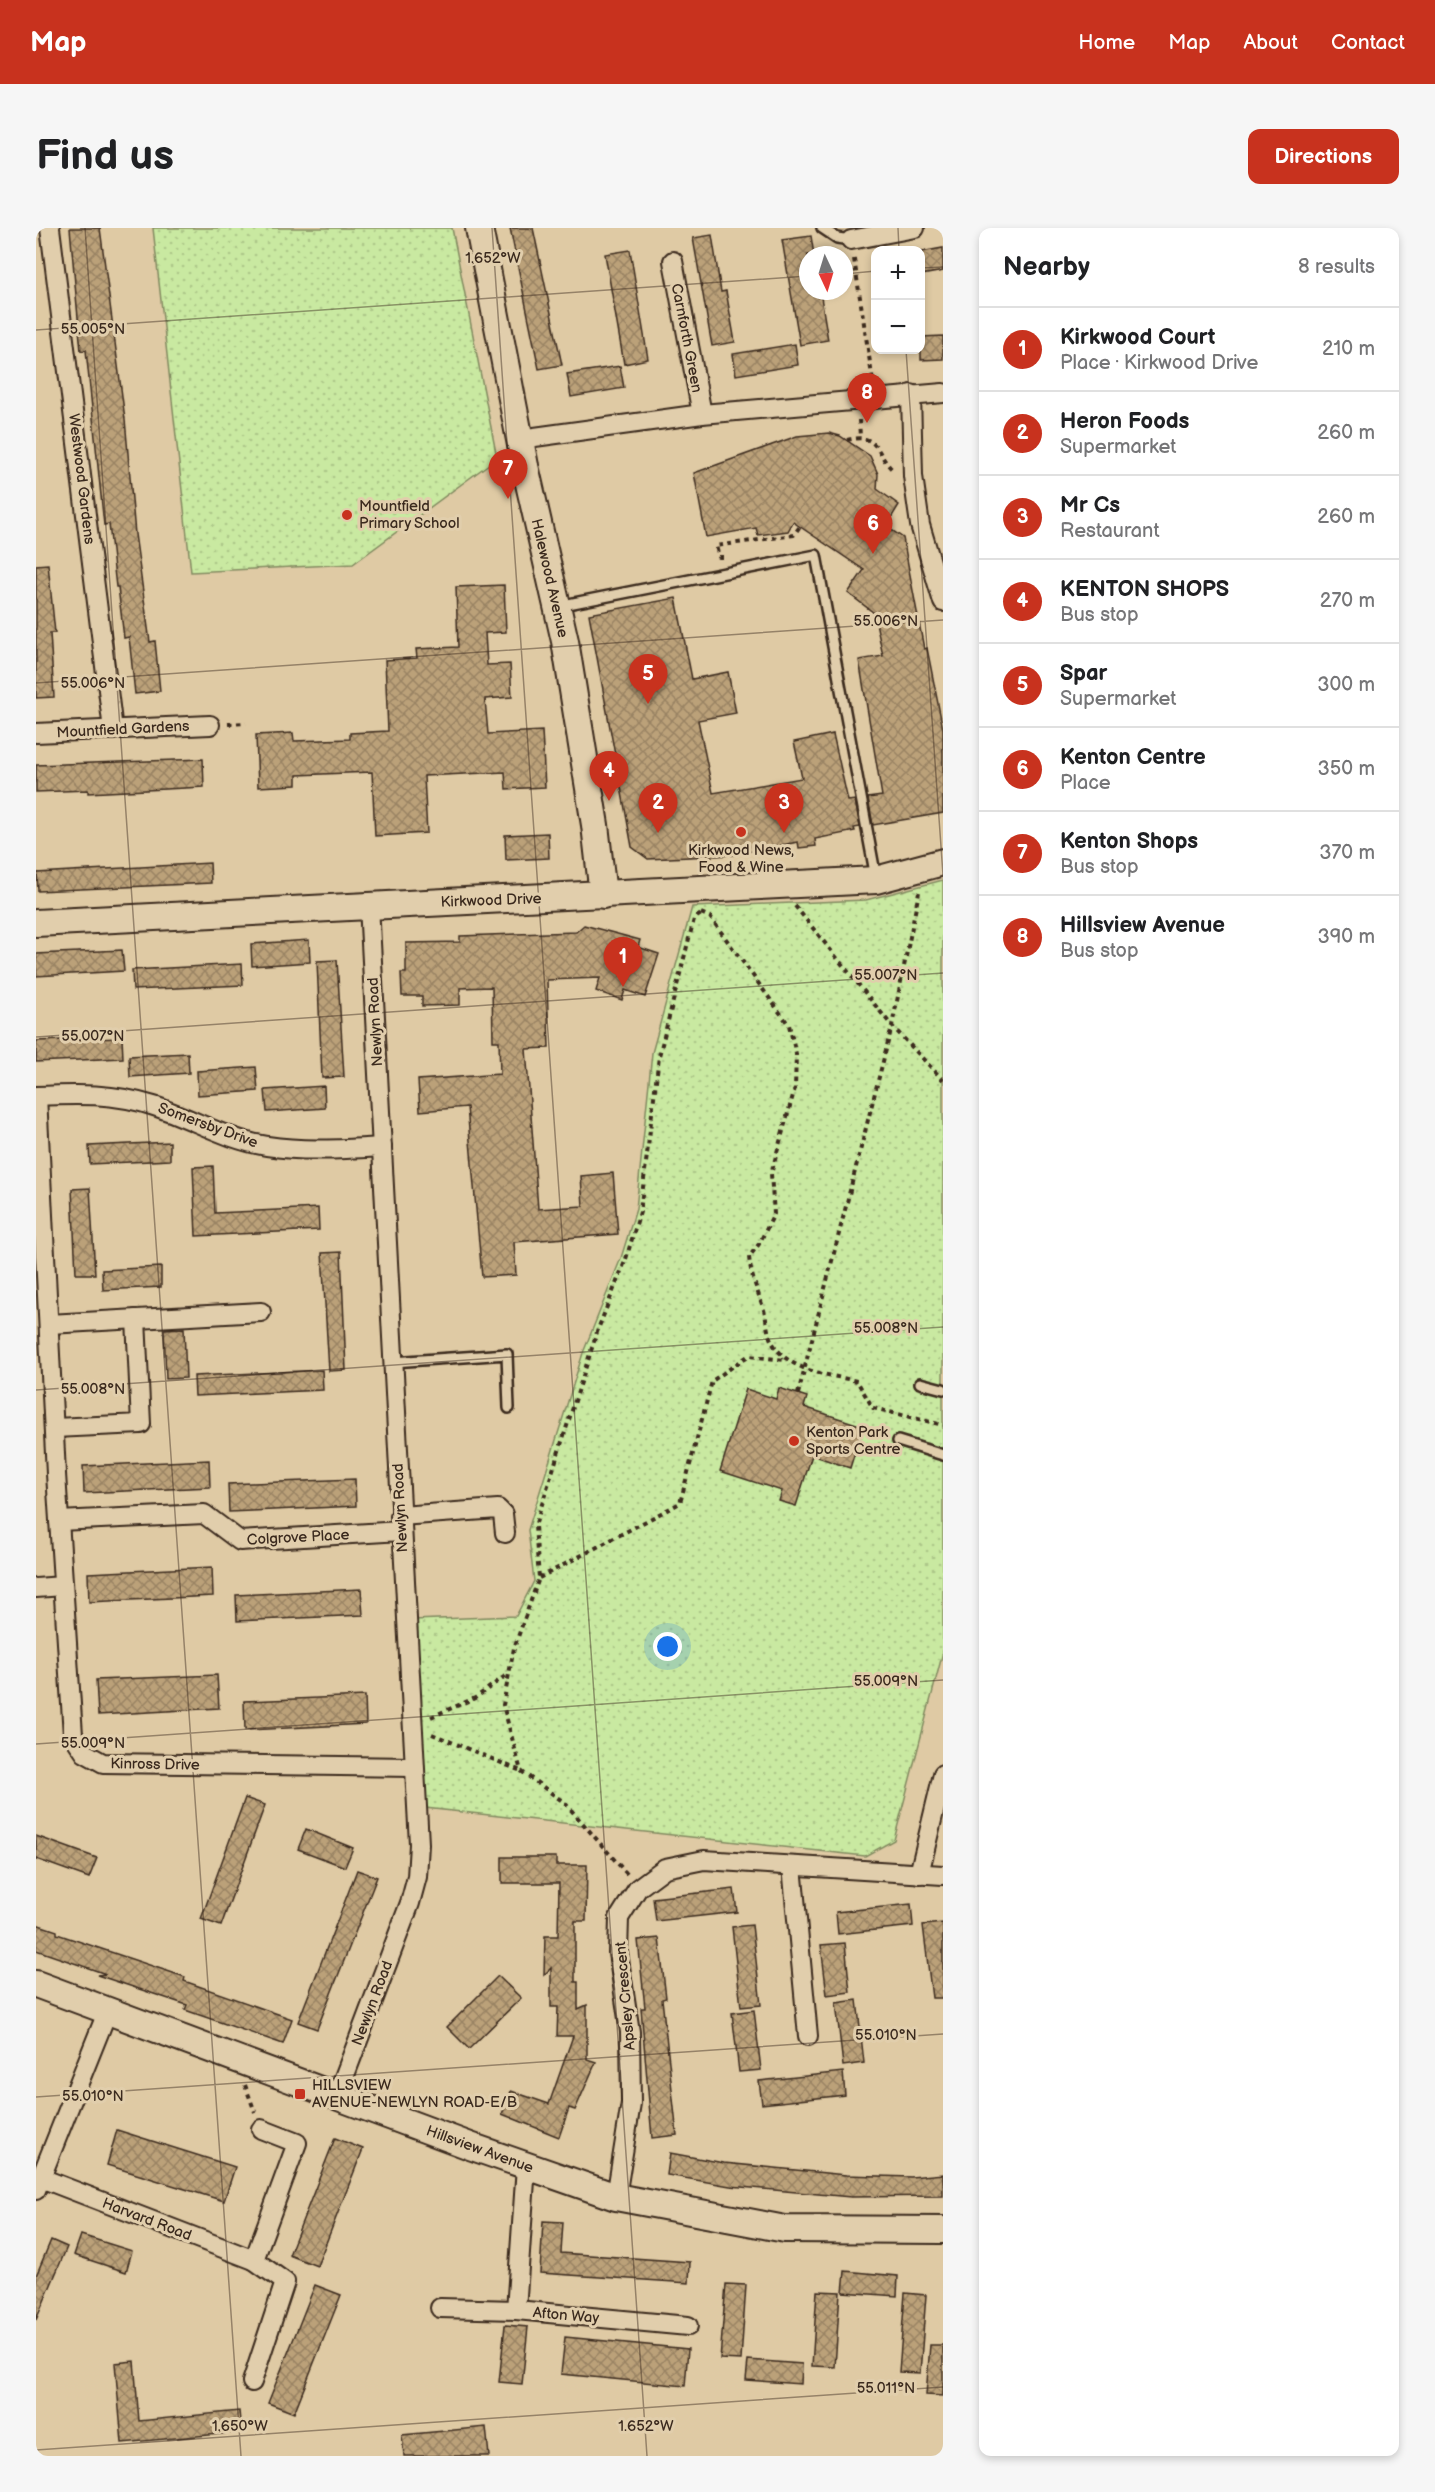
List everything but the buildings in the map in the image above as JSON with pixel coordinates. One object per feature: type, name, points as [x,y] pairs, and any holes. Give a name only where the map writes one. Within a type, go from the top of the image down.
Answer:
[{"type":"street","name":"Westwood Gardens","points":[[50,228],[113,730]]},
{"type":"street","name":"Halewood Avenue","points":[[479,228],[520,439],[557,606],[596,825],[603,895]]},
{"type":"street","points":[[851,240],[915,228]]},
{"type":"street","name":"Carnforth Green","points":[[673,261],[702,414]]},
{"type":"street","points":[[520,439],[702,414],[875,397],[943,393]]},
{"type":"street","points":[[911,394],[913,476],[920,525],[943,603]]},
{"type":"street","name":"Mountfield Gardens","points":[[36,733],[210,725]]},
{"type":"street","name":"Kirkwood Drive","points":[[36,923],[603,895],[701,902],[780,886],[876,880],[943,862]]},
{"type":"street","name":"Newlyn Road","points":[[337,2096],[410,1903],[417,1877],[418,1844],[369,905]]},
{"type":"street","name":"Somersby Drive","points":[[36,1096],[96,1093],[122,1097],[155,1106],[236,1138],[266,1146],[319,1151],[382,1147]]},
{"type":"street","name":"Kinross Drive","points":[[36,1096],[73,1735],[85,1753],[103,1763],[414,1767]]},
{"type":"street","points":[[50,1324],[261,1312]]},
{"type":"street","points":[[54,1428],[141,1424],[136,1319]]},
{"type":"street","name":"Colgrove Place","points":[[59,1521],[204,1514],[240,1541],[401,1524],[498,1509],[503,1514],[505,1533]]},
{"type":"street","points":[[36,1588],[63,1586]]},
{"type":"street","points":[[919,1874],[943,1774]]},
{"type":"street","name":"Apsley Crescent","points":[[616,2197],[631,2103],[630,2032],[618,1953],[619,1918],[638,1888],[665,1868],[704,1860],[943,1875]]},
{"type":"street","points":[[792,1866],[808,2036]]},
{"type":"street","name":"Hillsview Avenue","points":[[36,1984],[526,2166],[616,2197],[785,2229],[943,2230]]},
{"type":"street","points":[[38,2184],[108,2010]]},
{"type":"street","points":[[254,2260],[297,2143],[261,2129]]},
{"type":"street","name":"Afton Way","points":[[526,2166],[516,2310],[688,2326]]},
{"type":"street","name":"Harvard Road","points":[[38,2184],[254,2260],[285,2282],[252,2382]]},
{"type":"street","points":[[440,2308],[516,2310]]},
{"type":"lane","points":[[822,228],[837,238],[851,240]]},
{"type":"lane","points":[[557,606],[816,555],[876,880]]},
{"type":"lane","points":[[393,1362],[507,1354],[510,1408]]},
{"type":"lane","points":[[920,1383],[943,1389]]},
{"type":"lane","points":[[898,1441],[943,1455]]},
{"type":"path","points":[[851,240],[875,397]]},
{"type":"path","points":[[847,440],[860,437],[872,441],[888,466],[898,474],[913,476]]},
{"type":"path","points":[[730,557],[719,556],[716,546],[795,535],[800,526]]},
{"type":"path","points":[[798,1394],[892,1026],[920,896],[912,871]]},
{"type":"path","points":[[780,886],[892,1026],[943,1080]]},
{"type":"path","points":[[701,902],[789,1025],[796,1054],[795,1088],[771,1174],[774,1214],[759,1244],[749,1257],[752,1282],[763,1310],[771,1341],[786,1360]]},
{"type":"path","points":[[521,1771],[503,1705],[514,1648],[539,1578],[535,1526],[598,1329],[626,1259],[640,1212],[659,1056],[694,920],[701,902]]},
{"type":"path","points":[[539,1578],[680,1503],[712,1382],[748,1356],[786,1360],[804,1369],[857,1381],[873,1408],[943,1425]]},
{"type":"path","points":[[411,1725],[475,1698],[509,1673]]},
{"type":"path","points":[[411,1725],[521,1771],[565,1803],[638,1888]]},
{"type":"path","points":[[235,2058],[261,2129]]},
{"type":"green space","points":[[153,228],[452,228],[497,458],[353,564],[191,572]]},
{"type":"green space","points":[[943,880],[943,1652],[894,1840],[865,1856],[425,1808],[413,1620],[516,1616],[534,1581],[528,1530],[583,1353],[621,1258],[636,1209],[652,1053],[692,907],[866,900]]},
{"type":"place","name":"Hillsview Avenue","points":[[867,423]]},
{"type":"place","name":"Kenton Shops","points":[[508,499]]},
{"type":"place","name":"Mountfield Primary School","points":[[347,515]]},
{"type":"place","name":"Kenton Centre","points":[[873,554]]},
{"type":"place","name":"Spar","points":[[648,704]]},
{"type":"place","name":"KENTON SHOPS","points":[[609,801]]},
{"type":"place","name":"Kirkwood News, Food & Wine","points":[[741,832]]},
{"type":"place","name":"Heron Foods","points":[[658,833]]},
{"type":"place","name":"Mr Cs","points":[[784,833]]},
{"type":"place","name":"Kirkwood Court","points":[[623,987]]},
{"type":"place","name":"Kenton Park Sports Centre","points":[[794,1441]]},
{"type":"place","name":"HILLSVIEW AVENUE-NEWLYN ROAD-E/B","points":[[300,2094]]}]
